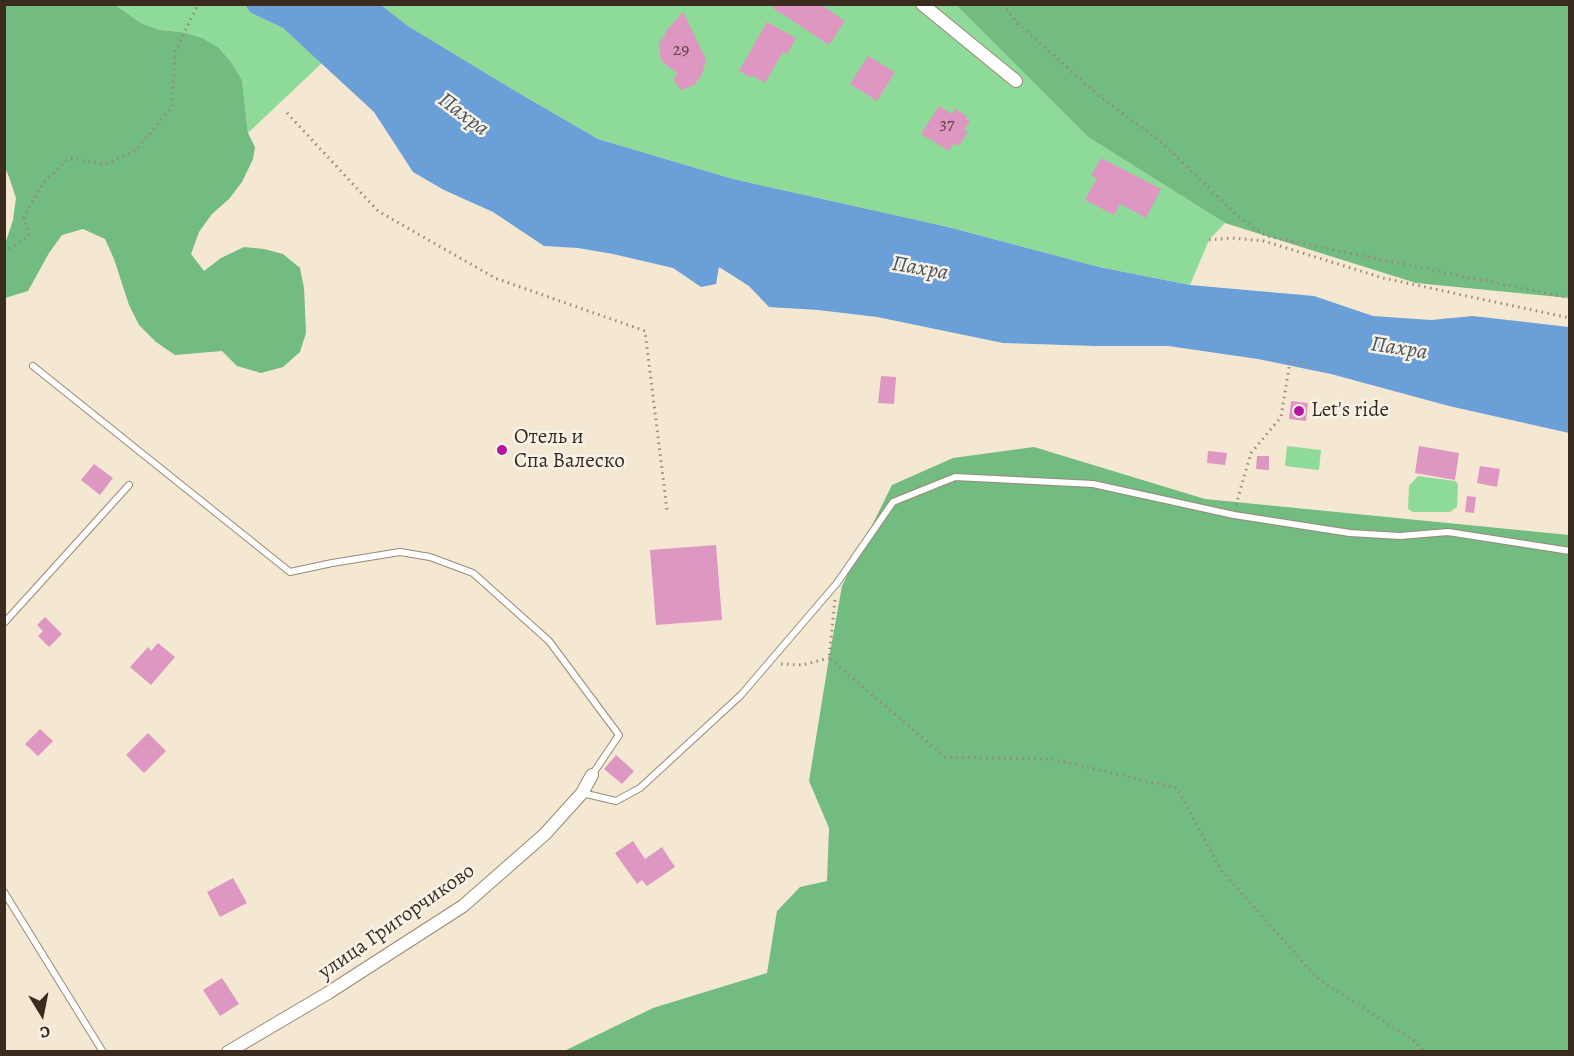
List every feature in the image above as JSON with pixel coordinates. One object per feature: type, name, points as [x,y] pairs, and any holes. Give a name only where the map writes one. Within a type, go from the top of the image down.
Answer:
[{"type":"street","points":[[922,4],[1016,81]]},
{"type":"street","name":"улица Григорчиково","points":[[228,1052],[328,993],[463,906],[545,834],[582,793],[592,775]]},
{"type":"lane","points":[[33,366],[290,572],[400,552],[430,557],[473,573],[549,642],[619,735],[592,775]]},
{"type":"lane","points":[[582,793],[616,801],[640,788],[741,695],[837,583],[893,502],[955,477],[1094,484],[1234,515],[1350,533],[1400,536],[1448,532],[1569,551]]},
{"type":"lane","points":[[4,623],[129,485]]},
{"type":"lane","points":[[4,892],[103,1052]]},
{"type":"path","points":[[4,252],[29,236],[24,217],[43,183],[69,158],[105,164],[135,151],[172,108],[175,52],[198,4]]},
{"type":"path","points":[[1004,4],[1017,23],[1099,96],[1161,142],[1241,219],[1266,236],[1569,298]]},
{"type":"path","points":[[287,113],[378,211],[495,278],[645,332],[667,510]]},
{"type":"path","points":[[1209,240],[1232,238],[1264,241],[1383,278],[1569,318]]},
{"type":"path","points":[[1236,503],[1251,453],[1281,417],[1290,361],[1310,365]]},
{"type":"path","points":[[829,658],[837,583]]},
{"type":"path","points":[[768,663],[802,665],[829,658]]},
{"type":"path","points":[[829,658],[945,757],[1050,759],[1177,788],[1221,870],[1317,978],[1413,1040],[1425,1052]]},
{"type":"green space","points":[[5,4],[115,5],[141,23],[160,30],[181,32],[202,38],[219,48],[231,62],[242,80],[248,133],[255,147],[253,159],[242,182],[229,199],[212,214],[199,232],[191,254],[204,271],[221,258],[244,247],[283,254],[300,268],[304,288],[306,333],[300,352],[283,367],[261,373],[237,366],[222,351],[175,355],[156,342],[139,325],[129,305],[105,239],[83,229],[62,235],[28,291],[5,298],[5,244],[13,220],[16,198],[5,168]]},
{"type":"green space","points":[[115,5],[245,5],[251,13],[283,28],[322,63],[248,133],[242,80],[219,48],[181,32],[160,30],[141,23]]},
{"type":"green space","points":[[381,5],[956,5],[1088,137],[1225,223],[1209,240],[1190,285],[1099,267],[948,227],[733,179],[598,139],[408,26]]},
{"type":"green space","points":[[956,5],[1569,5],[1569,298],[1416,283],[1225,223],[1088,137]]},
{"type":"green space","points":[[1287,446],[1321,450],[1319,470],[1285,466]]},
{"type":"green space","points":[[1034,447],[1205,499],[1569,535],[1569,1051],[562,1052],[653,1008],[767,973],[777,911],[800,887],[827,881],[829,828],[809,781],[829,658],[842,586],[892,485],[953,458]]},
{"type":"green space","points":[[1418,476],[1455,481],[1458,484],[1457,507],[1450,512],[1413,512],[1408,509],[1409,486]]},
{"type":"water","name":"Пахра","points":[[245,5],[381,5],[408,26],[598,139],[733,179],[948,227],[1099,267],[1190,285],[1314,296],[1373,316],[1431,320],[1473,316],[1569,327],[1569,433],[1449,406],[1331,374],[1258,359],[1168,346],[1003,343],[877,317],[769,307],[749,286],[719,267],[716,284],[701,287],[673,268],[578,248],[544,246],[493,212],[444,190],[413,172],[374,112],[283,28],[251,13]]},
{"type":"building","points":[[776,4],[820,4],[845,21],[829,45],[773,8]]},
{"type":"building","points":[[683,12],[706,59],[702,75],[694,85],[681,90],[673,79],[678,74],[661,61],[659,43],[666,31]]},
{"type":"building","points":[[767,22],[796,38],[787,54],[783,52],[765,83],[752,75],[750,77],[739,71]]},
{"type":"building","points":[[868,56],[895,72],[877,101],[850,84]]},
{"type":"building","points":[[939,106],[952,114],[955,109],[967,116],[965,118],[970,121],[964,130],[968,132],[959,146],[954,143],[949,151],[921,134]]},
{"type":"building","points":[[1101,158],[1161,189],[1146,218],[1120,204],[1114,215],[1085,200],[1097,178],[1091,176]]},
{"type":"building","points":[[881,376],[896,377],[894,404],[878,403]]},
{"type":"building","name":"Let's ride","points":[[1291,401],[1308,403],[1306,421],[1289,419]]},
{"type":"building","points":[[1419,446],[1459,453],[1455,480],[1415,473]]},
{"type":"building","points":[[1208,451],[1227,453],[1225,465],[1207,463]]},
{"type":"building","points":[[1257,456],[1269,456],[1269,470],[1256,469]]},
{"type":"building","points":[[94,464],[113,478],[100,495],[81,480]]},
{"type":"building","points":[[1480,466],[1500,469],[1497,487],[1477,483]]},
{"type":"building","points":[[1467,496],[1476,497],[1474,513],[1465,512]]},
{"type":"building","points":[[716,545],[722,620],[656,625],[650,550]]},
{"type":"building","points":[[45,617],[62,634],[49,647],[38,636],[43,631],[37,625]]},
{"type":"building","points":[[158,643],[175,657],[151,685],[130,667],[148,647],[151,651]]},
{"type":"building","points":[[40,729],[53,741],[38,756],[25,744]]},
{"type":"building","points":[[148,733],[166,751],[144,773],[126,755]]},
{"type":"building","points":[[616,755],[634,771],[622,784],[604,769]]},
{"type":"building","points":[[633,841],[645,859],[662,847],[675,867],[647,886],[642,880],[637,884],[615,853]]},
{"type":"building","points":[[233,878],[247,903],[220,917],[207,892]]},
{"type":"building","points":[[222,978],[239,1004],[220,1016],[203,990]]},
{"type":"place","name":"Let's ride","points":[[1299,411]]},
{"type":"place","name":"Отель и Спа Валеско","points":[[502,450]]}]
